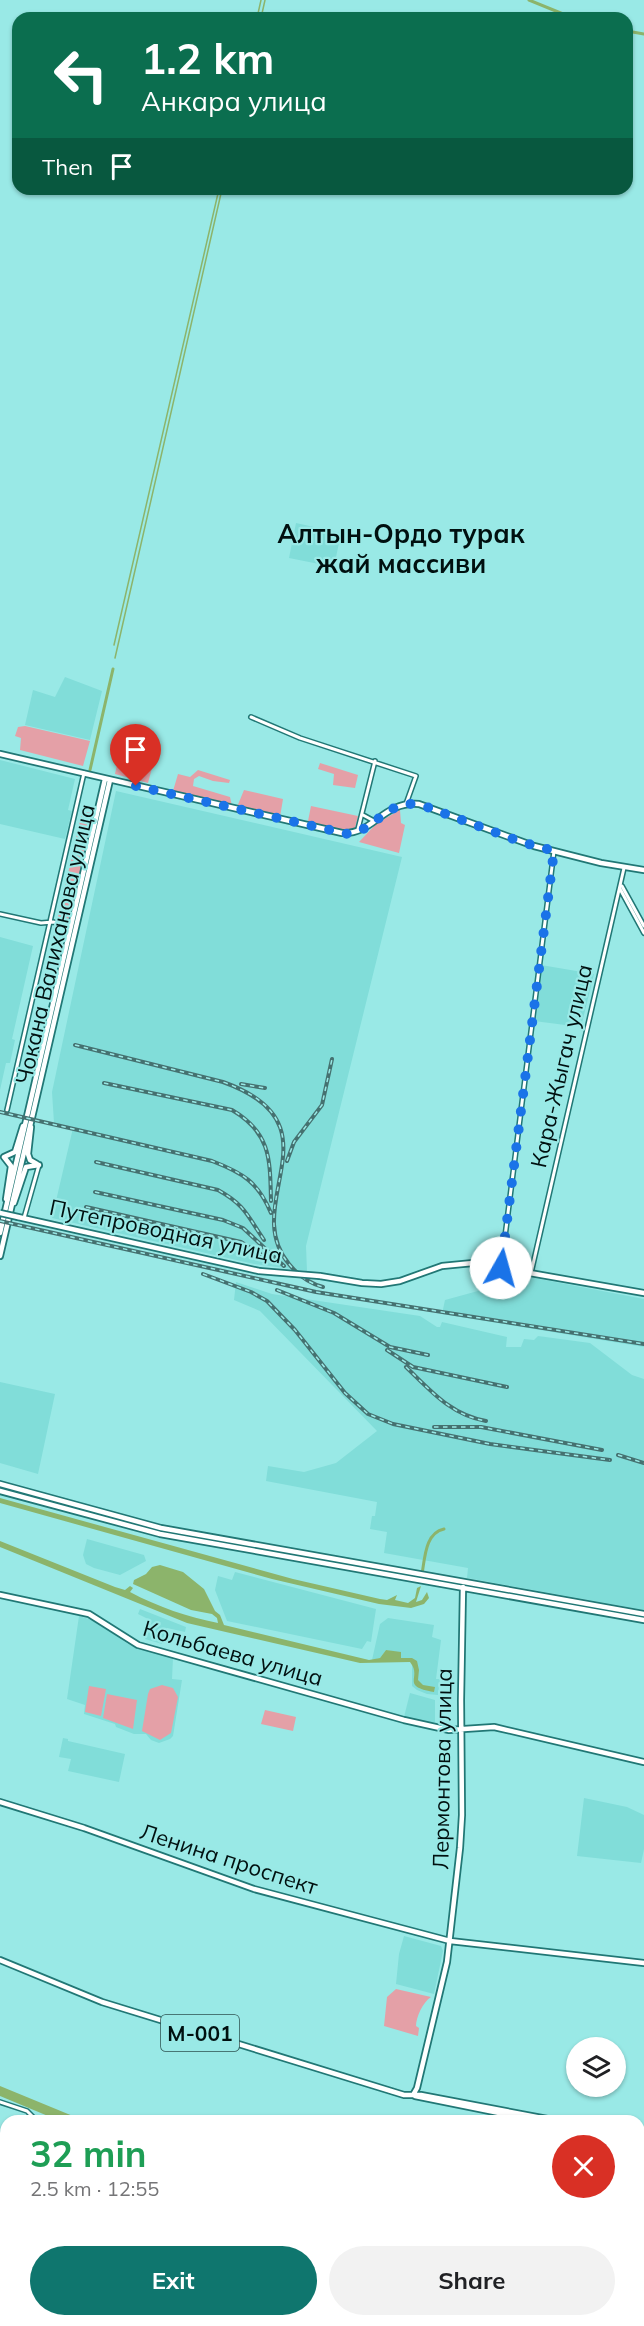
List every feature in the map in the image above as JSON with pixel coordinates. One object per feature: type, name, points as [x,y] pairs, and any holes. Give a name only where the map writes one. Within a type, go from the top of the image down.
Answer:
[{"type":"main road","points":[[0,754],[348,834],[357,832],[386,811],[406,804],[425,805],[521,842],[624,868],[644,870]]},
{"type":"main road","name":"Чокана Валиханова улица","points":[[0,1256],[8,1208],[107,780]]},
{"type":"main road","points":[[8,1208],[6,1192],[11,1166],[2,1157],[15,1152],[21,1131],[28,1122]]},
{"type":"main road","points":[[28,1122],[32,1135],[28,1158],[39,1165]]},
{"type":"main road","points":[[8,1208],[18,1195],[24,1170],[29,1166],[39,1165]]},
{"type":"main road","name":"Чокана Валиханова улица","points":[[0,1233],[8,1208]]},
{"type":"main road","name":"Путепроводная улица","points":[[0,1213],[260,1270],[362,1283],[396,1282],[452,1264],[473,1263],[644,1293]]},
{"type":"main road","points":[[0,1484],[153,1533],[338,1566],[368,1568]]},
{"type":"main road","points":[[0,1491],[155,1526],[339,1560],[426,1581],[561,1602]]},
{"type":"main road","points":[[27,1498],[29,1492]]},
{"type":"main road","points":[[153,1533],[155,1526]]},
{"type":"main road","points":[[191,1540],[192,1533]]},
{"type":"main road","points":[[255,1551],[256,1545]]},
{"type":"main road","points":[[338,1566],[339,1560]]},
{"type":"main road","points":[[417,1577],[427,1575],[463,1581],[644,1620]]},
{"type":"main road","name":"Лермонтова улица","points":[[413,2095],[417,2088],[434,2023],[450,1941],[462,1815],[463,1581]]},
{"type":"main road","name":"Кольбаева улица","points":[[0,1595],[89,1614],[138,1645],[404,1720],[436,1728],[462,1730],[494,1727],[644,1762]]},
{"type":"main road","points":[[620,1613],[644,1614]]},
{"type":"main road","name":"Ленина проспект","points":[[0,1802],[84,1828],[254,1889],[450,1941],[644,1963]]},
{"type":"main road","name":"М-001","points":[[0,1960],[102,2002],[404,2095],[525,2115]]},
{"type":"main road","name":"М-001","points":[[413,2095],[423,2099],[507,2115]]},
{"type":"street","points":[[251,717],[300,738],[416,776],[406,804]]},
{"type":"street","points":[[357,832],[375,761]]},
{"type":"street","points":[[7,1110],[52,922],[84,774]]},
{"type":"street","points":[[363,815],[374,821]]},
{"type":"street","points":[[501,1268],[554,851]]},
{"type":"street","name":"Кара-Жыгач улица","points":[[531,1273],[624,868]]},
{"type":"street","points":[[621,883],[644,926]]},
{"type":"street","points":[[619,892],[644,933]]},
{"type":"street","points":[[0,914],[74,927]]},
{"type":"street","points":[[21,1218],[39,1165]]},
{"type":"street","points":[[0,2102],[27,2111],[31,2115]]},
{"type":"shaded area","points":[[296,523],[341,533],[334,567],[289,558]]},
{"type":"shaded area","points":[[65,677],[102,691],[90,740],[25,725],[33,690],[55,697]]},
{"type":"shaded area","points":[[25,726],[90,741],[83,766],[20,750],[21,738],[15,736],[18,727]]},
{"type":"shaded area","points":[[0,760],[75,779],[68,810],[72,811],[65,839],[0,824]]},
{"type":"shaded area","points":[[118,760],[152,768],[148,783],[115,774]]},
{"type":"shaded area","points":[[320,763],[358,775],[355,788],[333,785],[334,774],[318,769]]},
{"type":"shaded area","points":[[198,770],[230,780],[229,783],[213,781],[199,776],[194,779],[193,786],[230,797],[232,806],[173,791],[178,774],[190,777]]},
{"type":"shaded area","points":[[244,790],[283,799],[280,817],[237,807]]},
{"type":"shaded area","points":[[116,791],[402,857],[306,1246],[307,1271],[254,1264],[52,1218],[73,1128],[54,1123],[52,1092]]},
{"type":"shaded area","points":[[311,806],[358,816],[355,828],[341,830],[308,821]]},
{"type":"shaded area","points":[[400,810],[401,823],[405,825],[399,853],[359,842],[377,823]]},
{"type":"shaded area","points":[[82,812],[93,813],[69,920],[58,917]]},
{"type":"shaded area","points":[[0,937],[33,946],[12,1039],[15,1040],[10,1063],[6,1063],[0,1090]]},
{"type":"shaded area","points":[[541,965],[594,974],[581,1027],[534,1021]]},
{"type":"shaded area","points":[[529,1277],[644,1299],[644,1347],[442,1314],[445,1300]]},
{"type":"shaded area","points":[[236,1282],[272,1294],[420,1316],[437,1327],[440,1327],[442,1322],[507,1337],[506,1347],[521,1347],[524,1339],[534,1340],[538,1336],[590,1343],[632,1375],[644,1379],[644,1610],[467,1578],[468,1568],[384,1553],[387,1532],[370,1529],[377,1502],[266,1481],[268,1466],[304,1472],[336,1463],[377,1431],[260,1311],[234,1300]]},
{"type":"shaded area","points":[[0,1382],[55,1394],[38,1474],[0,1463]]},
{"type":"shaded area","points":[[0,1498],[293,1579],[380,1599],[387,1600],[397,1595],[395,1600],[408,1603],[415,1598],[417,1588],[421,1586],[416,1602],[422,1600],[427,1592],[429,1598],[424,1604],[411,1608],[379,1604],[272,1579],[0,1503]]},
{"type":"shaded area","points":[[87,1539],[144,1555],[146,1561],[120,1575],[94,1568],[86,1564],[83,1555]]},
{"type":"shaded area","points":[[0,1541],[115,1587],[125,1590],[130,1586],[133,1588],[130,1592],[162,1607],[218,1623],[217,1618],[212,1614],[191,1610],[133,1584],[134,1580],[146,1574],[152,1567],[160,1565],[183,1572],[204,1589],[224,1625],[369,1660],[380,1658],[386,1650],[401,1652],[401,1658],[412,1658],[417,1661],[418,1680],[423,1685],[435,1687],[434,1692],[423,1690],[414,1684],[414,1673],[410,1662],[360,1663],[187,1623],[0,1547]]},
{"type":"shaded area","points":[[235,1572],[376,1609],[371,1642],[367,1641],[362,1649],[227,1621],[215,1590],[218,1576],[232,1580]]},
{"type":"shaded area","points":[[140,1609],[186,1627],[185,1632],[167,1628],[162,1644],[145,1639],[150,1620],[138,1614]]},
{"type":"shaded area","points":[[79,1616],[95,1621],[128,1644],[173,1658],[172,1679],[182,1680],[173,1736],[170,1739],[159,1743],[151,1740],[146,1734],[134,1734],[116,1727],[115,1724],[84,1714],[85,1705],[67,1699]]},
{"type":"shaded area","points":[[388,1618],[434,1625],[432,1637],[441,1640],[436,1679],[440,1679],[438,1695],[427,1694],[412,1686],[412,1659],[401,1658],[401,1653],[386,1650],[380,1658],[372,1660],[380,1624]]},
{"type":"shaded area","points":[[162,1685],[173,1688],[178,1697],[171,1733],[160,1740],[142,1731],[150,1689]]},
{"type":"shaded area","points":[[89,1686],[106,1689],[101,1716],[85,1712]]},
{"type":"shaded area","points":[[410,1693],[435,1700],[435,1722],[426,1723],[404,1717]]},
{"type":"shaded area","points":[[107,1694],[137,1700],[133,1729],[103,1718]]},
{"type":"shaded area","points":[[265,1710],[296,1717],[293,1731],[261,1724]]},
{"type":"shaded area","points":[[63,1738],[125,1754],[119,1782],[68,1771],[71,1759],[59,1757]]},
{"type":"shaded area","points":[[584,1798],[627,1807],[644,1815],[644,1849],[641,1863],[577,1856]]},
{"type":"shaded area","points":[[404,1936],[441,1946],[443,1951],[434,1994],[396,1984],[399,1954]]},
{"type":"shaded area","points":[[396,1989],[431,1997],[417,2018],[418,2036],[384,2026],[387,1997]]},
{"type":"shaded area","points":[[0,2086],[70,2115],[46,2115],[0,2096]]},
{"type":"waterway","points":[[258,12],[261,0]]},
{"type":"waterway","points":[[262,12],[265,0]]},
{"type":"waterway","points":[[529,0],[558,12]]},
{"type":"waterway","points":[[633,32],[644,34]]},
{"type":"waterway","points":[[114,645],[218,195]]},
{"type":"waterway","points":[[115,658],[221,195]]},
{"type":"waterway","points":[[90,770],[113,669]]},
{"type":"waterway","points":[[422,1574],[429,1541],[433,1535],[444,1529]]},
{"type":"railway","points":[[75,1045],[223,1082],[258,1100],[277,1120],[283,1142],[282,1166],[274,1216],[276,1240],[296,1272],[308,1281],[323,1287]]},
{"type":"railway","points":[[287,1161],[294,1142],[322,1105],[332,1059]]},
{"type":"railway","points":[[104,1083],[232,1110],[245,1119],[254,1128],[266,1148],[269,1160],[271,1201]]},
{"type":"railway","points":[[241,1084],[265,1088]]},
{"type":"railway","points":[[0,1112],[212,1161],[241,1175],[255,1186],[271,1213]]},
{"type":"railway","points":[[96,1162],[218,1190],[240,1206],[264,1240]]},
{"type":"railway","points":[[95,1192],[223,1220],[243,1228],[284,1266]]},
{"type":"railway","points":[[86,1207],[241,1242],[265,1257]]},
{"type":"railway","points":[[0,1221],[316,1292],[644,1344]]},
{"type":"railway","points":[[203,1274],[251,1292],[267,1301],[295,1330],[345,1393],[368,1414],[393,1424],[490,1444],[610,1460]]},
{"type":"railway","points":[[277,1290],[334,1313],[390,1347],[428,1355]]},
{"type":"railway","points":[[387,1350],[413,1367],[507,1387]]},
{"type":"railway","points":[[406,1367],[452,1408],[486,1421]]},
{"type":"railway","points":[[434,1427],[481,1427],[602,1450]]},
{"type":"railway","points":[[618,1455],[644,1463]]},
{"type":"district","name":"Алтын-Ордо турак жай массиви","points":[[401,548]]},
{"type":"route","points":[[136,786],[348,834],[367,827],[391,808],[413,803],[435,808],[521,842],[554,851],[501,1268]]}]
